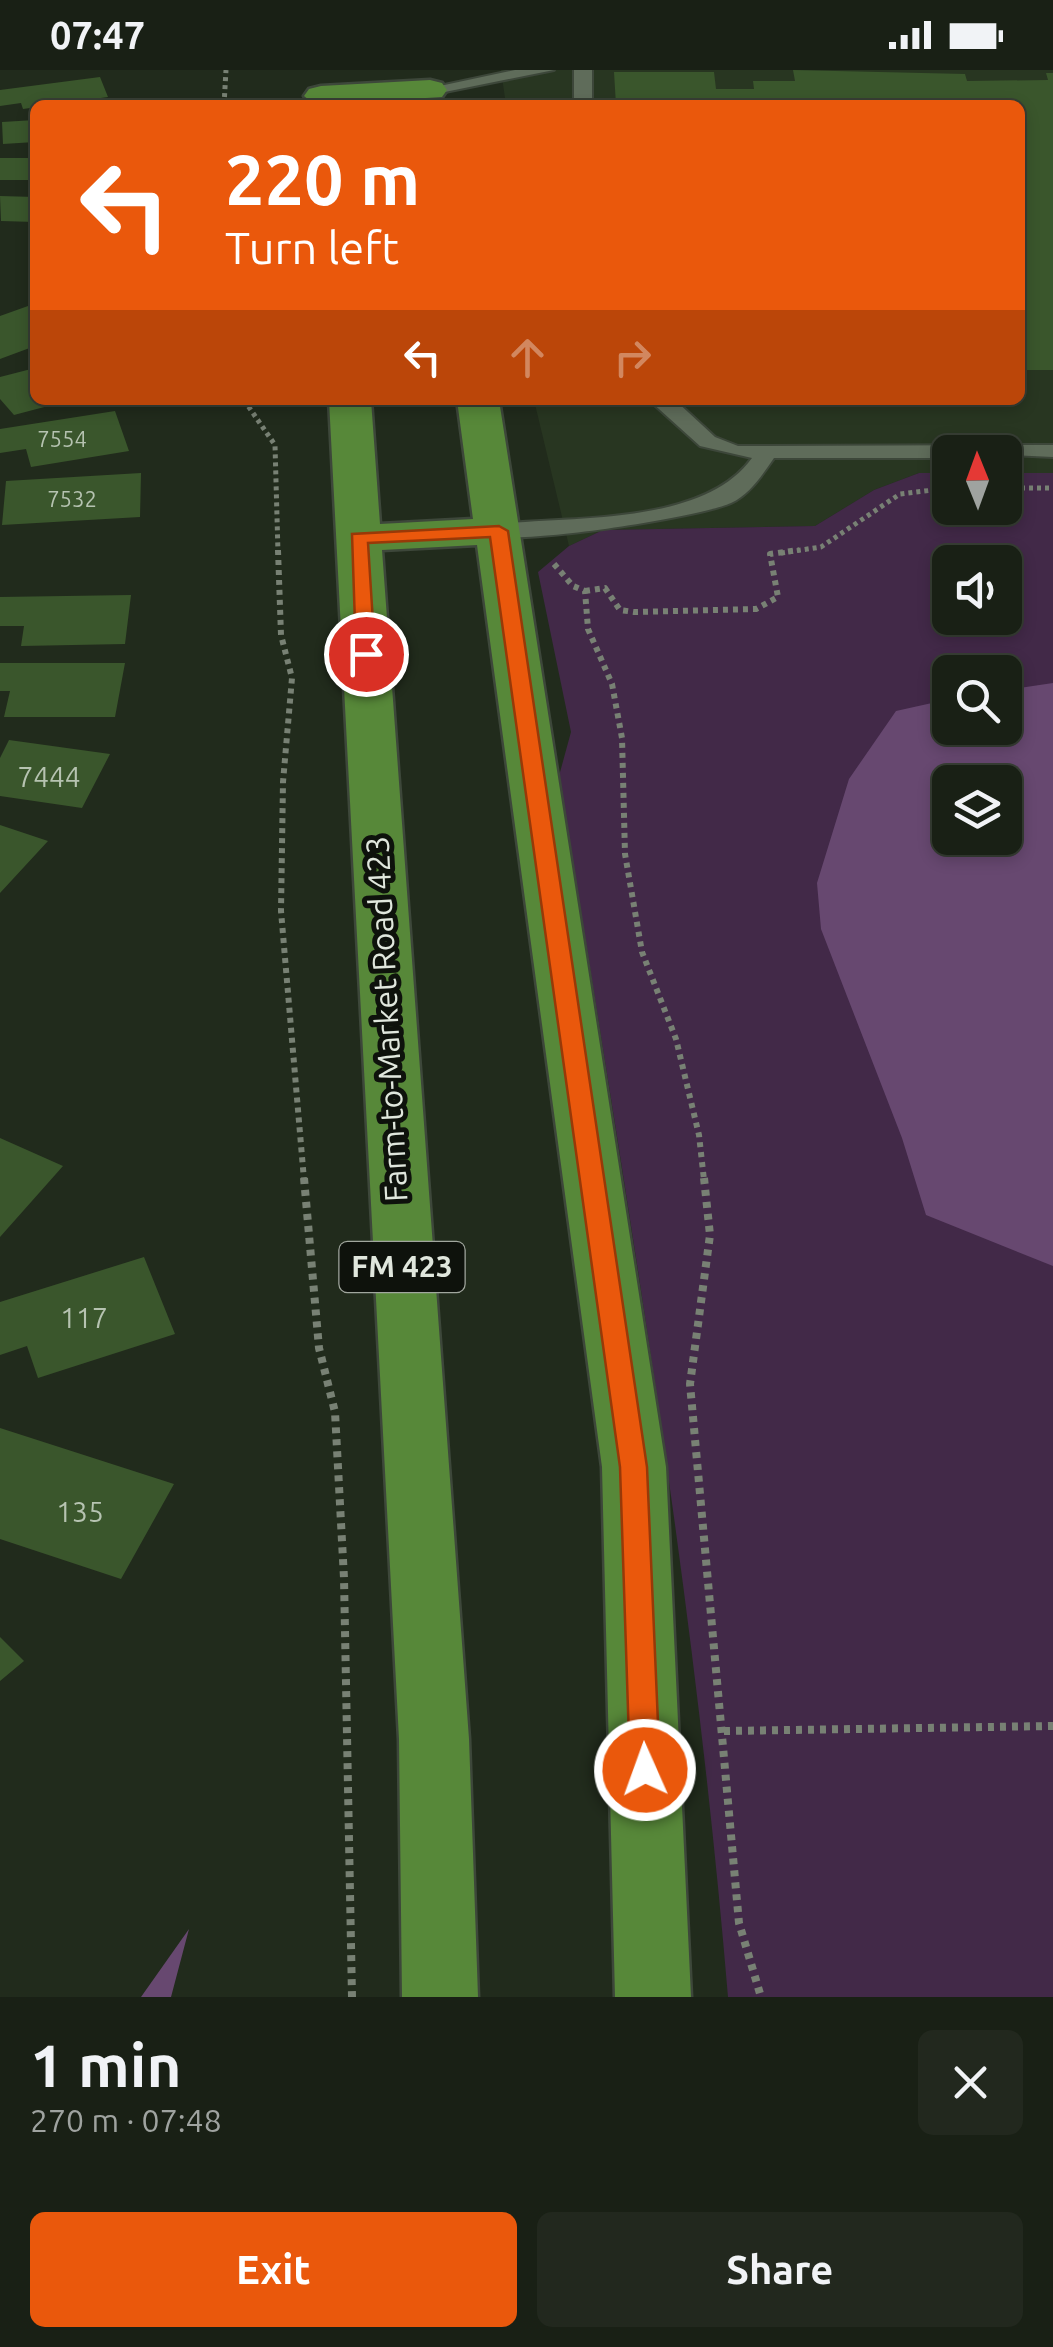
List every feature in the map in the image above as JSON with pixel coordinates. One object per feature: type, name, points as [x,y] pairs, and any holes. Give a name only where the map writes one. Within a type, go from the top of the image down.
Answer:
[{"type":"main road","points":[[319,90],[429,88]]},
{"type":"main road","name":"Farm-to-Market Road 423","points":[[350,405],[434,1739],[440,1997]]},
{"type":"main road","points":[[480,405],[522,528],[634,1467],[654,1997]]},
{"type":"main road","points":[[359,538],[522,528]]},
{"type":"lane","points":[[429,88],[544,70]]},
{"type":"lane","points":[[583,70],[583,100]]},
{"type":"lane","points":[[666,405],[678,412],[698,440],[716,448],[766,454],[1053,451]]},
{"type":"lane","points":[[522,528],[669,511],[722,499],[746,483],[766,454]]},
{"type":"path","points":[[224,100],[226,70]]},
{"type":"path","points":[[247,405],[275,445],[280,635],[292,678],[283,782],[282,910],[319,1348],[335,1412],[344,1578],[352,1997]]},
{"type":"path","points":[[1022,488],[1053,488]]},
{"type":"path","points":[[522,528],[555,570],[585,591],[605,588],[620,610],[756,609],[772,604],[778,597],[770,554],[821,547],[900,494],[932,490]]},
{"type":"path","points":[[585,591],[588,628],[612,684],[622,738],[626,854],[642,952],[676,1039],[700,1136],[710,1235],[690,1384],[739,1923],[761,1997]]},
{"type":"path","points":[[724,1731],[1053,1726]]},
{"type":"shaded area","points":[[501,70],[1053,70],[1053,473],[1022,473],[1022,435],[932,435],[932,473],[919,473],[874,490],[815,526],[603,530],[569,546],[535,405],[1025,405],[1025,100],[505,100]]},
{"type":"shaded area","points":[[919,473],[932,473],[932,525],[1022,525],[1022,473],[1053,473],[1053,1997],[728,1997],[714,1843],[677,1537],[559,776],[571,732],[538,572],[569,546],[603,530],[815,526],[874,490]]},
{"type":"shaded area","points":[[1053,683],[1053,1266],[926,1215],[902,1138],[821,929],[817,883],[849,779],[896,711],[932,703],[932,745],[1022,745],[1022,688]]},
{"type":"shaded area","points":[[189,1929],[171,1997],[141,1997]]},
{"type":"building","points":[[793,70],[965,74],[967,81],[1048,80],[1046,73],[1053,73],[1053,370],[1025,370],[1025,100],[616,100],[614,72],[714,72],[716,89],[754,89],[753,81],[795,81]]},
{"type":"building","points":[[100,77],[108,97],[30,100],[30,108],[23,109],[21,103],[0,106],[0,90]]},
{"type":"building","points":[[30,120],[30,142],[3,144],[2,122]]},
{"type":"building","points":[[0,158],[30,158],[30,180],[0,180]]},
{"type":"building","points":[[0,196],[30,197],[30,222],[1,221]]},
{"type":"building","points":[[30,307],[30,348],[0,359],[0,316]]},
{"type":"building","points":[[30,369],[30,405],[52,405],[14,415],[0,399],[0,377]]},
{"type":"building","points":[[115,411],[129,451],[31,467],[26,449],[0,453],[0,429]]},
{"type":"building","points":[[141,473],[140,517],[2,525],[6,481]]},
{"type":"building","points":[[131,595],[125,644],[21,646],[24,626],[0,626],[0,597]]},
{"type":"building","points":[[0,663],[125,663],[115,717],[4,717],[10,691],[0,691]]},
{"type":"building","points":[[9,740],[110,754],[82,808],[0,796],[0,758]]},
{"type":"building","points":[[0,825],[48,841],[0,893]]},
{"type":"building","points":[[0,1138],[63,1166],[0,1237]]},
{"type":"building","points":[[144,1257],[175,1334],[38,1378],[27,1346],[0,1355],[0,1302]]},
{"type":"building","points":[[0,1428],[174,1484],[121,1579],[0,1539]]},
{"type":"building","points":[[0,1637],[24,1661],[0,1681]]},
{"type":"route","points":[[366,654],[359,538],[499,531],[634,1467],[645,1770]]}]
